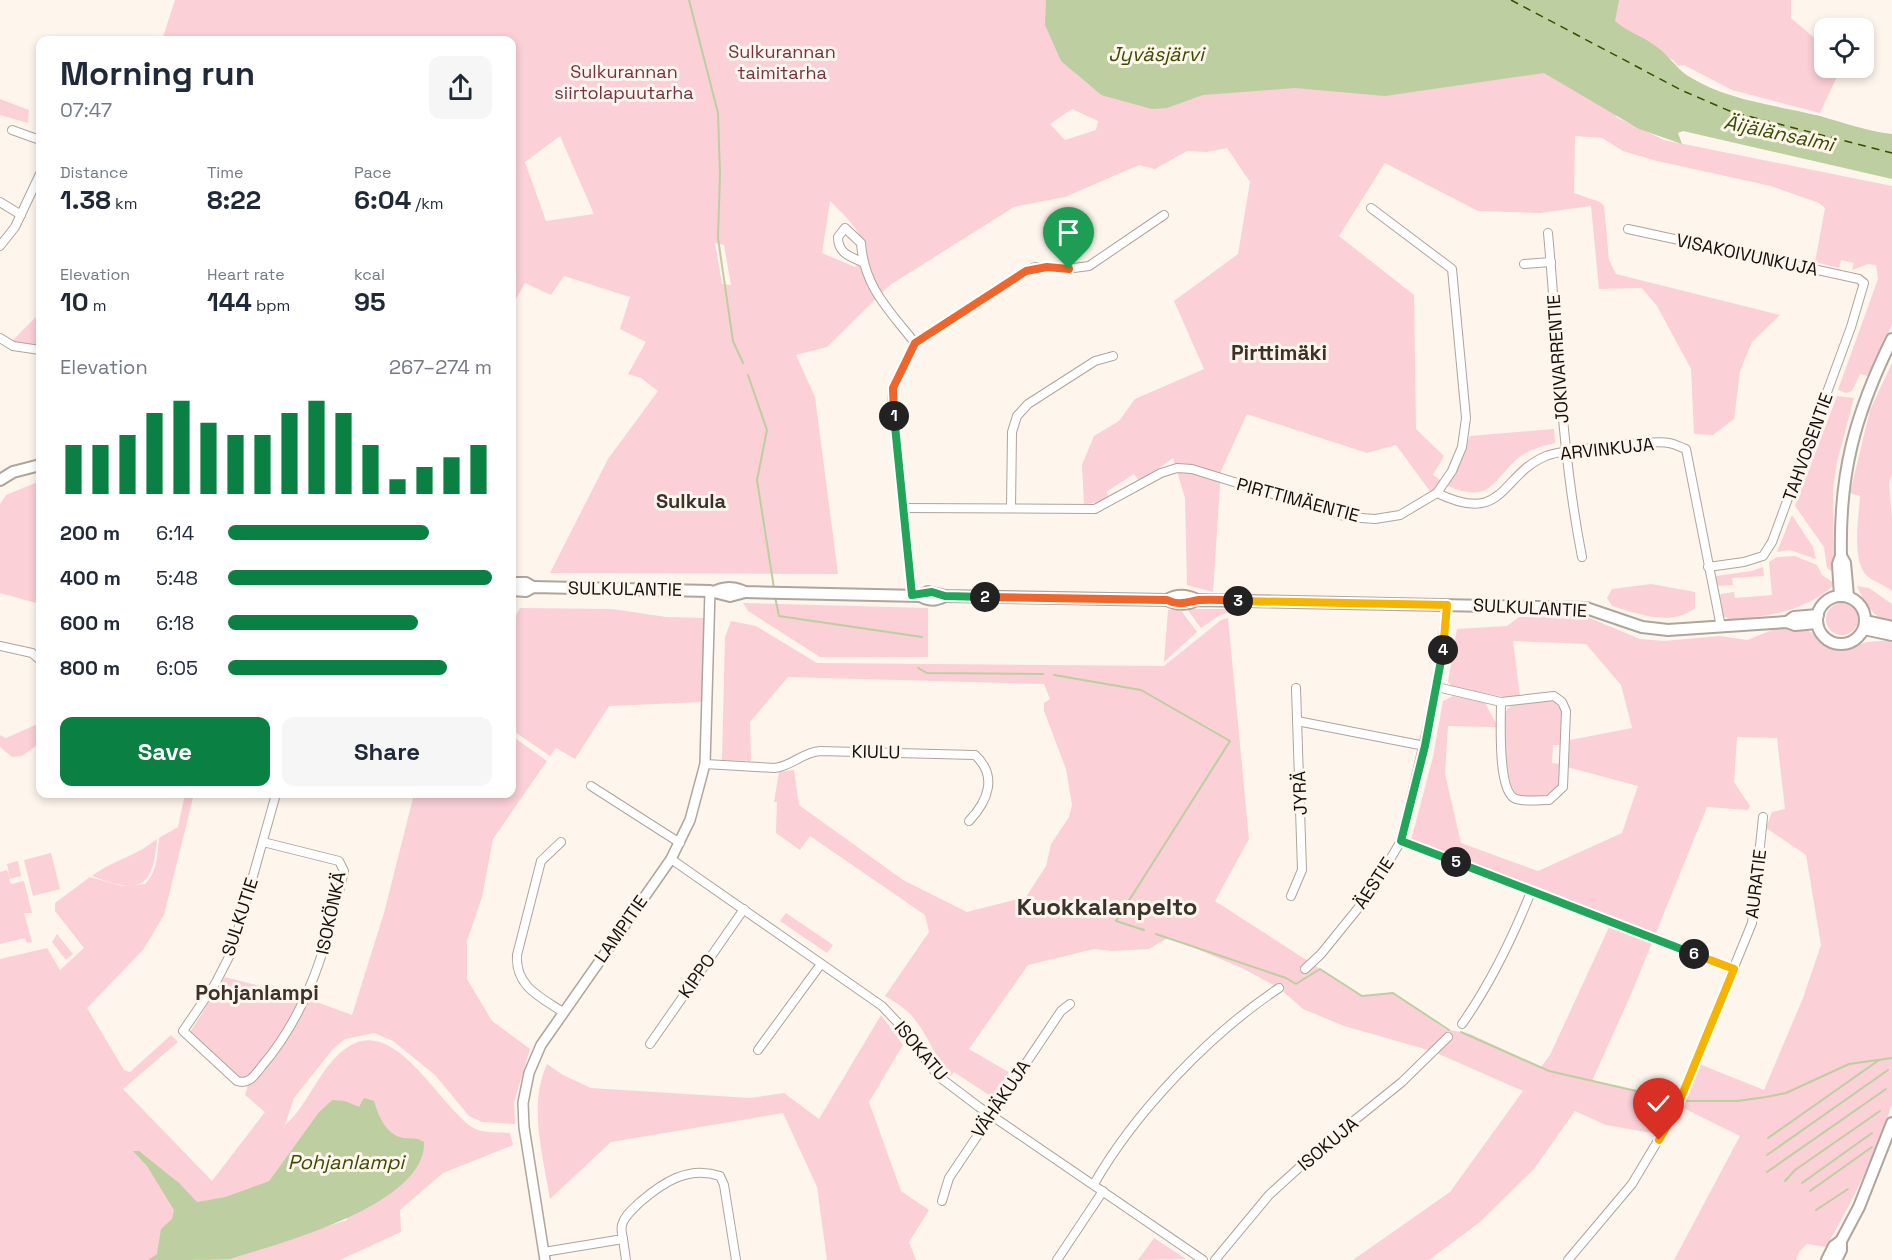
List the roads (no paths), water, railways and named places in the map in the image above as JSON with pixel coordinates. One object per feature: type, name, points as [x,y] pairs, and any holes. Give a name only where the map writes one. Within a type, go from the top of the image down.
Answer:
[{"type":"main road","points":[[1844,596],[1845,563],[1841,556],[1841,495],[1847,458],[1871,386],[1892,339]]},
{"type":"main road","points":[[0,472],[13,472],[36,466]]},
{"type":"main road","points":[[0,480],[13,472]]},
{"type":"main road","name":"SULKULANTIE","points":[[516,583],[526,583],[533,587],[713,591],[730,596],[745,592],[916,596],[932,592],[945,596],[1167,600],[1174,596],[1190,596],[1197,600],[1586,608],[1642,627],[1668,630],[1787,622],[1795,625],[1817,619]]},
{"type":"main road","name":"SULKULANTIE","points":[[516,590],[526,591],[533,587]]},
{"type":"main road","points":[[1844,596],[1856,600],[1865,612],[1865,625],[1859,638],[1844,645],[1829,641],[1820,632],[1817,619],[1820,606],[1831,597],[1844,596]]},
{"type":"main road","points":[[1865,625],[1892,627]]},
{"type":"main road","points":[[1865,625],[1892,635]]},
{"type":"main road","points":[[1827,1260],[1834,1246],[1841,1241],[1859,1207],[1892,1123]]},
{"type":"main road","points":[[1836,1260],[1841,1250],[1841,1241]]},
{"type":"street","points":[[12,130],[36,139]]},
{"type":"street","points":[[0,246],[11,234],[36,183]]},
{"type":"street","points":[[0,202],[21,215]]},
{"type":"street","name":"PIRTTIMÄENTIE","points":[[903,508],[1095,510],[1161,473],[1177,468],[1192,470],[1347,517],[1374,519],[1400,515],[1437,493],[1452,471],[1462,447],[1466,418],[1452,269],[1371,208]]},
{"type":"street","points":[[916,596],[903,508],[892,398],[893,388],[915,343],[1026,271],[1035,267],[1066,269],[1089,266],[1164,215]]},
{"type":"street","name":"VISAKOIVUNKUJA","points":[[1628,229],[1859,279],[1864,283]]},
{"type":"street","name":"JOKIVARRENTIE","points":[[1548,233],[1565,451],[1570,495],[1582,557]]},
{"type":"street","points":[[862,262],[871,286],[915,343]]},
{"type":"street","points":[[1524,264],[1551,262]]},
{"type":"street","name":"TAHVOSENTIE","points":[[1708,567],[1744,562],[1763,556],[1772,542],[1848,335],[1864,283]]},
{"type":"street","points":[[0,338],[7,344],[36,349]]},
{"type":"street","points":[[1011,508],[1012,432],[1017,416],[1028,404],[1095,361],[1113,356]]},
{"type":"street","name":"ARVINKUJA","points":[[1437,493],[1453,501],[1469,504],[1488,502],[1502,495],[1531,464],[1565,451],[1667,442],[1686,449],[1721,627]]},
{"type":"street","name":"LAMPITIE","points":[[544,1256],[523,1103],[532,1067],[542,1045],[563,1012],[680,843],[700,789],[705,764],[713,591]]},
{"type":"street","name":"ÄESTIE","points":[[1305,969],[1322,954],[1368,896],[1401,841],[1437,687],[1447,605]]},
{"type":"street","points":[[0,646],[32,653],[36,656]]},
{"type":"street","points":[[1437,687],[1501,702],[1546,695],[1554,696],[1562,702],[1566,711],[1563,786],[1549,800],[1516,799],[1508,792],[1503,778],[1501,702]]},
{"type":"street","name":"JYRÄ","points":[[1291,896],[1302,870],[1296,688]]},
{"type":"street","points":[[1297,721],[1425,746]]},
{"type":"street","name":"KIULU","points":[[705,764],[756,768],[785,767],[811,752],[820,751],[975,755],[984,763],[990,782],[987,794],[969,821]]},
{"type":"street","points":[[591,786],[680,843]]},
{"type":"street","name":"SULKUTIE","points":[[183,1031],[216,984],[232,951],[275,798]]},
{"type":"street","name":"AURATIE","points":[[1568,1260],[1632,1184],[1675,1112],[1734,969],[1755,910],[1763,817]]},
{"type":"street","points":[[1401,841],[1734,969]]},
{"type":"street","name":"ISOKÖNKÄ","points":[[183,1031],[237,1081],[249,1081],[274,1053],[300,1010],[318,969],[330,933],[344,871],[343,865],[339,861],[263,842]]},
{"type":"street","points":[[561,842],[541,861],[516,967],[526,987],[563,1012]]},
{"type":"street","name":"ISOKATU","points":[[671,859],[882,1006],[898,1023],[938,1076],[1203,1260]]},
{"type":"street","points":[[1462,1024],[1482,995],[1514,936],[1531,892]]},
{"type":"street","name":"KIPPO","points":[[650,1044],[744,909]]},
{"type":"street","points":[[758,1050],[821,964]]},
{"type":"street","points":[[1094,1184],[1154,1099],[1197,1056],[1279,988]]},
{"type":"street","name":"VÄHÄKUJA","points":[[942,1201],[949,1178],[990,1114],[1061,1011],[1070,1004]]},
{"type":"street","name":"ISOKUJA","points":[[1215,1260],[1269,1196],[1325,1144],[1402,1082],[1448,1037]]},
{"type":"street","points":[[626,1260],[622,1224],[628,1212],[662,1182],[674,1177],[711,1173],[720,1176],[724,1185],[736,1260]]},
{"type":"street","points":[[1057,1260],[1103,1191]]},
{"type":"street","points":[[544,1256],[622,1239]]},
{"type":"water","name":"Jyväsjärvi","points":[[1046,0],[1619,0],[1615,21],[1659,48],[1684,73],[1703,84],[1736,97],[1892,134],[1892,179],[1683,131],[1678,133],[1682,144],[1639,129],[1544,73],[1385,96],[1295,88],[1203,95],[1167,108],[1152,109],[1101,95],[1061,61],[1045,25]]},
{"type":"water","name":"Pohjanlampi","points":[[364,1098],[374,1101],[382,1122],[389,1131],[399,1137],[424,1142],[418,1164],[402,1185],[377,1203],[346,1218],[313,1232],[230,1259],[148,1260],[157,1254],[161,1229],[172,1219],[174,1210],[147,1166],[133,1151],[139,1151],[179,1183],[197,1202],[225,1197],[269,1181],[319,1112],[332,1100],[345,1101],[359,1107]]},
{"type":"waterway","points":[[689,0],[718,113],[720,174],[718,238],[733,341],[743,363]]},
{"type":"waterway","points":[[748,375],[767,430],[757,480],[774,588]]},
{"type":"waterway","points":[[775,597],[779,616],[922,637]]},
{"type":"waterway","points":[[918,668],[927,673],[1043,674]]},
{"type":"waterway","points":[[1054,675],[1141,690],[1230,741],[1116,921],[1144,930]]},
{"type":"waterway","points":[[1156,934],[1286,978],[1296,984],[1320,969],[1362,996],[1393,993],[1449,1030]]},
{"type":"waterway","points":[[1461,1032],[1549,1071],[1680,1101],[1737,1101],[1786,1093],[1849,1064],[1892,1058]]},
{"type":"waterway","points":[[1768,1138],[1879,1060]]},
{"type":"waterway","points":[[1767,1155],[1888,1070]]},
{"type":"waterway","points":[[1767,1172],[1886,1089]]},
{"type":"waterway","points":[[1785,1181],[1795,1170],[1880,1111]]},
{"type":"waterway","points":[[1802,1183],[1872,1133]]},
{"type":"waterway","points":[[1810,1191],[1872,1147]]},
{"type":"waterway","points":[[1816,1210],[1848,1189]]},
{"type":"district","name":"Pirttimäki","points":[[1279,353]]},
{"type":"district","name":"Sulkula","points":[[691,501]]},
{"type":"district","name":"Kuokkalanpelto","points":[[1107,907]]},
{"type":"district","name":"Pohjanlampi","points":[[257,993]]},
{"type":"park label","name":"Sulkurannan taimitarha","points":[[782,62]]},
{"type":"park label","name":"Sulkurannan siirtolapuutarha","points":[[624,82]]},
{"type":"water label","name":"Äijälänsalmi","points":[[1779,133]]}]
